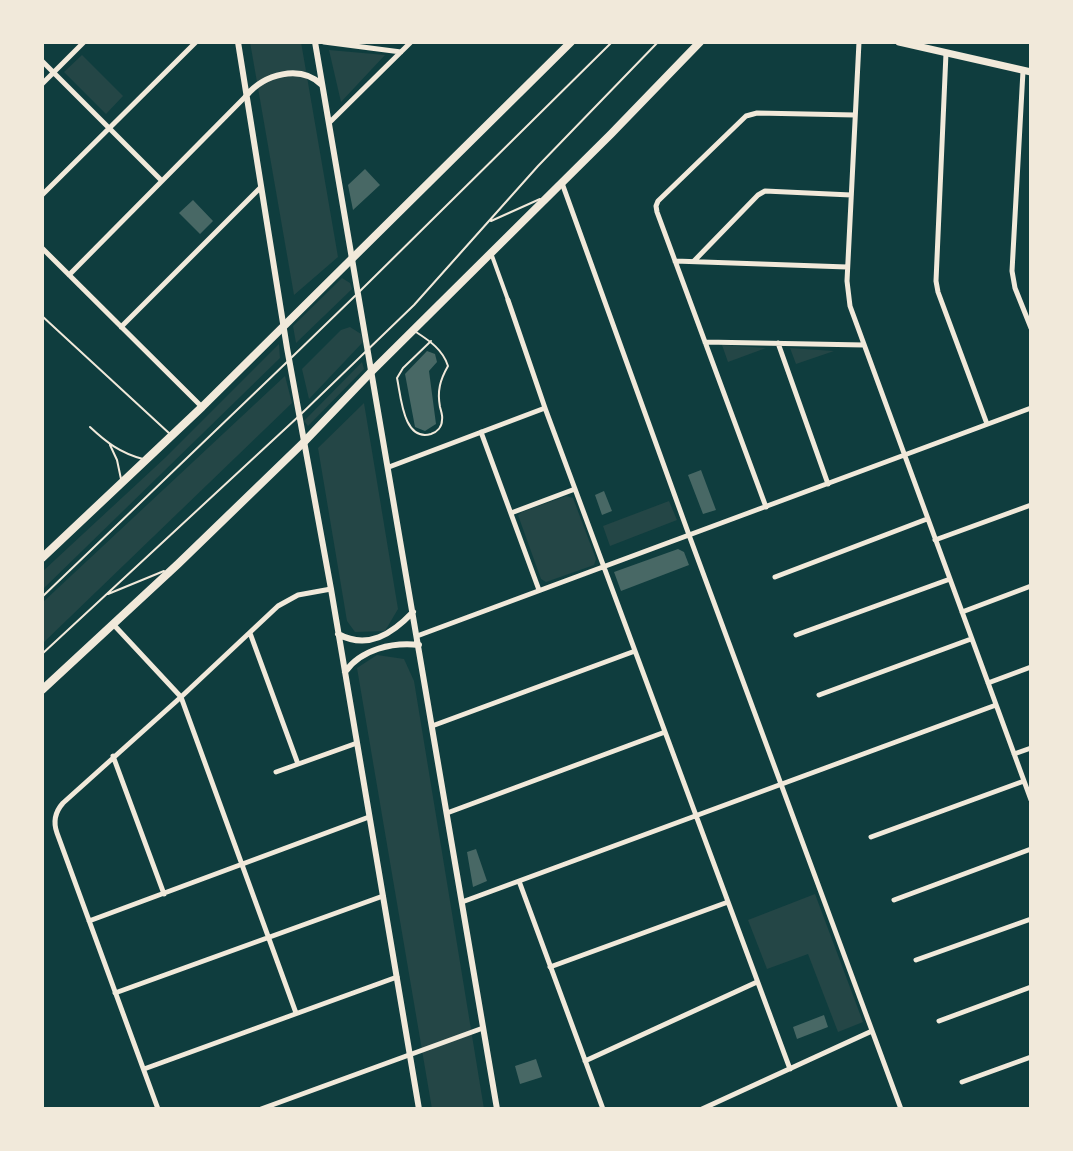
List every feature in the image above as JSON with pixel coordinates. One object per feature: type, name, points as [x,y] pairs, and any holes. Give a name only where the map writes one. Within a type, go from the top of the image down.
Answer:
[{"type":"main road","points":[[42,558],[202,407],[571,42]]},
{"type":"main road","points":[[42,690],[178,564],[304,442],[700,42]]},
{"type":"main road","points":[[899,42],[1027,71]]},
{"type":"street","points":[[42,84],[84,42]]},
{"type":"street","points":[[42,195],[196,42]]},
{"type":"street","points":[[238,42],[283,325],[331,589],[419,1109]]},
{"type":"street","points":[[315,42],[497,1109]]},
{"type":"street","points":[[324,42],[401,52]]},
{"type":"street","points":[[329,123],[411,42]]},
{"type":"street","points":[[859,42],[848,298],[1031,800]]},
{"type":"street","points":[[946,53],[936,281],[987,424]]},
{"type":"street","points":[[42,61],[161,180]]},
{"type":"street","points":[[1027,71],[1012,271],[1015,288],[1031,328]]},
{"type":"street","points":[[69,275],[161,180],[265,79],[291,74],[307,75],[322,86]]},
{"type":"street","points":[[766,507],[656,206],[658,201],[746,116],[757,113],[855,116]]},
{"type":"street","points":[[562,183],[901,1109]]},
{"type":"street","points":[[121,327],[261,187]]},
{"type":"street","points":[[694,261],[761,193],[773,190],[851,195]]},
{"type":"street","points":[[42,248],[202,407]]},
{"type":"street","points":[[491,252],[545,408],[790,1069]]},
{"type":"street","points":[[675,261],[848,267]]},
{"type":"street","points":[[705,342],[864,345]]},
{"type":"street","points":[[778,343],[828,483]]},
{"type":"street","points":[[389,467],[545,408]]},
{"type":"street","points":[[417,636],[1031,408]]},
{"type":"street","points":[[482,432],[539,590]]},
{"type":"street","points":[[511,513],[575,489]]},
{"type":"street","points":[[935,540],[1031,505]]},
{"type":"street","points":[[774,577],[927,519]]},
{"type":"street","points":[[796,636],[950,579]]},
{"type":"street","points":[[962,612],[1031,586]]},
{"type":"street","points":[[158,1109],[57,833],[55,817],[63,803],[113,756],[284,602],[298,595],[331,589]]},
{"type":"street","points":[[338,634],[354,640],[377,638],[395,629],[413,612]]},
{"type":"street","points":[[113,624],[181,697],[296,1013]]},
{"type":"street","points":[[250,633],[298,764]]},
{"type":"street","points":[[819,695],[971,639]]},
{"type":"street","points":[[345,672],[356,661],[384,647],[401,644],[419,645]]},
{"type":"street","points":[[432,726],[635,651]]},
{"type":"street","points":[[988,683],[1031,667]]},
{"type":"street","points":[[462,902],[996,705]]},
{"type":"street","points":[[447,813],[665,732]]},
{"type":"street","points":[[276,772],[357,743]]},
{"type":"street","points":[[1014,754],[1031,748]]},
{"type":"street","points":[[113,756],[164,894]]},
{"type":"street","points":[[871,837],[1024,781]]},
{"type":"street","points":[[89,921],[369,817]]},
{"type":"street","points":[[894,900],[1031,849]]},
{"type":"street","points":[[519,881],[603,1109]]},
{"type":"street","points":[[116,993],[383,896]]},
{"type":"street","points":[[550,967],[728,902]]},
{"type":"street","points":[[916,960],[1031,920]]},
{"type":"street","points":[[144,1069],[397,977]]},
{"type":"street","points":[[585,1061],[757,982]]},
{"type":"street","points":[[939,1021],[1031,987]]},
{"type":"street","points":[[261,1109],[483,1028]]},
{"type":"street","points":[[702,1109],[872,1031]]},
{"type":"street","points":[[962,1082],[1031,1057]]},
{"type":"lane","points":[[42,597],[357,294],[612,42]]},
{"type":"lane","points":[[42,654],[299,416],[414,305],[538,166],[658,42]]},
{"type":"lane","points":[[488,222],[551,195]]},
{"type":"lane","points":[[42,316],[172,436]]},
{"type":"lane","points":[[413,330],[431,341],[445,356],[448,366],[439,384],[442,421],[439,430],[431,434],[419,434],[411,429],[397,378],[403,368],[431,341]]},
{"type":"lane","points":[[90,427],[110,445],[128,455],[146,460]]},
{"type":"lane","points":[[110,445],[117,460],[121,483]]},
{"type":"lane","points":[[106,595],[178,564]]},
{"type":"shaded area","points":[[250,42],[301,42],[338,257],[294,295]]},
{"type":"shaded area","points":[[329,50],[385,55],[341,102]]},
{"type":"shaded area","points":[[82,55],[123,96],[106,114],[64,72]]},
{"type":"shaded area","points":[[342,278],[350,283],[352,289],[296,343],[293,326]]},
{"type":"shaded area","points":[[350,327],[361,334],[363,342],[309,399],[302,369],[341,330]]},
{"type":"shaded area","points":[[279,344],[280,358],[42,590],[42,572],[166,457]]},
{"type":"shaded area","points":[[722,345],[766,348],[728,362]]},
{"type":"shaded area","points":[[790,348],[834,351],[796,364]]},
{"type":"shaded area","points":[[362,362],[364,369],[308,426],[304,421]]},
{"type":"shaded area","points":[[285,376],[292,403],[42,644],[42,603]]},
{"type":"shaded area","points":[[364,403],[398,609],[385,631],[355,632],[347,621],[318,448]]},
{"type":"shaded area","points":[[566,496],[573,498],[596,559],[594,565],[546,582],[541,579],[518,515]]},
{"type":"shaded area","points":[[669,501],[677,520],[610,546],[603,526]]},
{"type":"shaded area","points":[[377,655],[404,659],[414,681],[484,1109],[432,1109],[357,668]]},
{"type":"shaded area","points":[[815,894],[863,1022],[838,1032],[808,954],[767,969],[748,920]]},
{"type":"building","points":[[365,169],[380,185],[353,210],[348,185]]},
{"type":"building","points":[[193,200],[213,221],[200,234],[179,213]]},
{"type":"building","points":[[427,351],[435,354],[437,362],[429,371],[436,424],[425,431],[415,427],[405,374]]},
{"type":"building","points":[[701,470],[716,510],[703,514],[688,475]]},
{"type":"building","points":[[604,491],[612,511],[602,515],[595,495]]},
{"type":"building","points":[[678,549],[684,552],[689,565],[621,591],[614,572]]},
{"type":"building","points":[[476,849],[487,881],[473,887],[467,852]]},
{"type":"building","points":[[824,1015],[828,1027],[797,1039],[793,1027]]},
{"type":"building","points":[[536,1059],[542,1077],[520,1084],[515,1066]]}]
